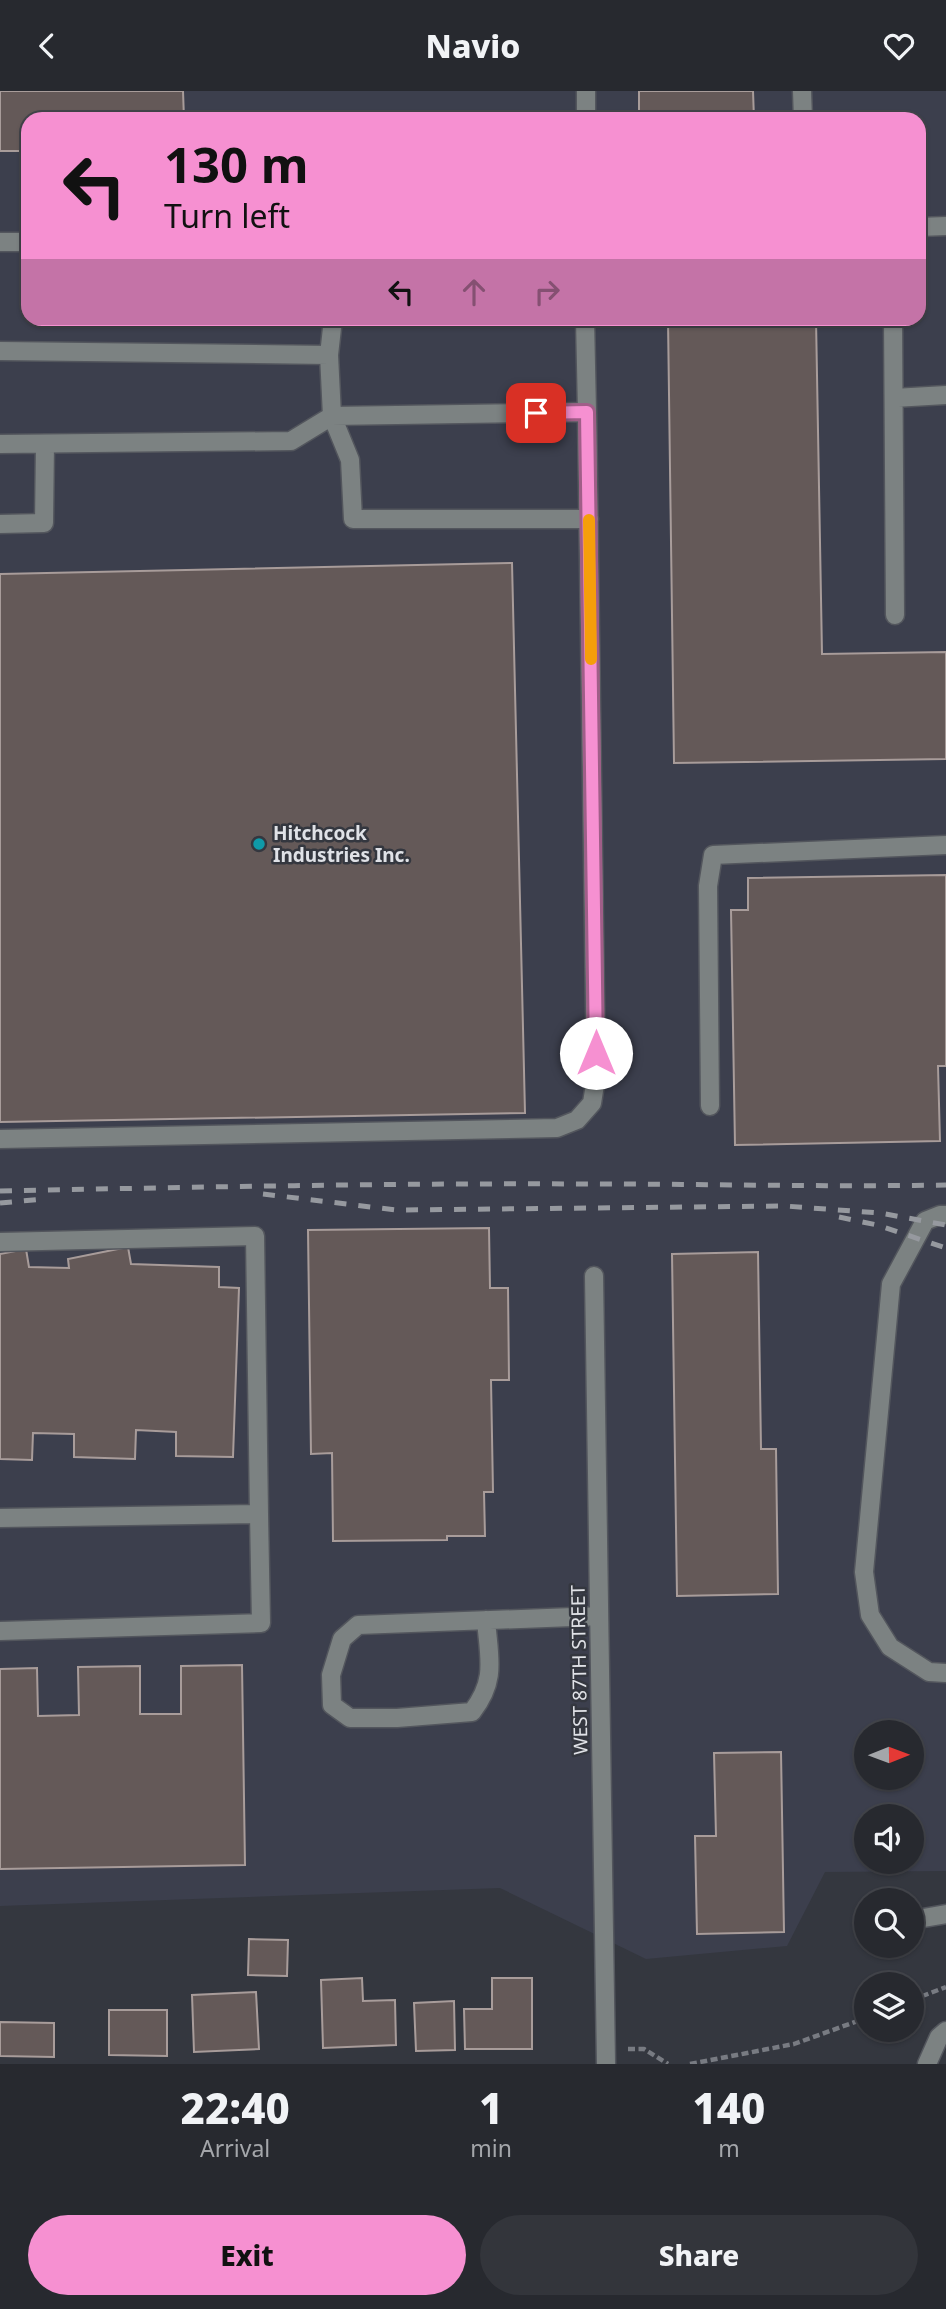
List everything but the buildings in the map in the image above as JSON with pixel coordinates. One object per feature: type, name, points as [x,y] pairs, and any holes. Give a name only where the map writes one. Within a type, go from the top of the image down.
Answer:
[{"type":"street","points":[[586,91],[586,112]]},
{"type":"street","points":[[802,91],[803,112]]},
{"type":"street","points":[[926,227],[946,226]]},
{"type":"street","points":[[0,242],[21,242]]},
{"type":"street","points":[[332,326],[328,355],[332,416],[350,460],[353,519],[589,519]]},
{"type":"street","points":[[0,1139],[557,1128],[577,1120],[592,1103],[596,1078],[585,326]]},
{"type":"street","points":[[893,326],[895,615]]},
{"type":"street","points":[[0,351],[328,355]]},
{"type":"street","points":[[894,398],[946,395]]},
{"type":"street","points":[[0,444],[291,441],[332,416],[587,412]]},
{"type":"street","points":[[0,524],[44,523],[45,444]]},
{"type":"street","points":[[710,1106],[708,886],[713,855],[946,845]]},
{"type":"street","points":[[946,1215],[925,1221],[891,1284],[864,1572],[870,1615],[890,1647],[929,1672],[946,1673]]},
{"type":"street","points":[[0,1242],[255,1236],[261,1623],[0,1631]]},
{"type":"street","name":"WEST 87TH STREET","points":[[594,1276],[606,2057]]},
{"type":"street","points":[[0,1518],[259,1514]]},
{"type":"street","points":[[486,1620],[491,1675],[485,1696],[472,1712],[397,1718],[350,1718],[332,1705],[331,1675],[342,1639],[358,1625],[486,1620],[599,1616]]},
{"type":"street","points":[[924,1918],[946,1913]]},
{"type":"street","points":[[927,2064],[939,2037],[946,2031]]},
{"type":"path","points":[[924,1995],[946,1987]]},
{"type":"path","points":[[690,2064],[794,2044],[854,2022]]},
{"type":"path","points":[[606,2057],[643,2049],[665,2064]]},
{"type":"shaded area","points":[[0,91],[946,91],[946,1871],[924,1871],[924,1804],[854,1804],[854,1872],[825,1872],[787,1946],[646,1959],[500,1888],[0,1906]]},
{"type":"railway","points":[[0,1191],[444,1184],[946,1185]]},
{"type":"railway","points":[[263,1194],[396,1210],[785,1206],[880,1213],[946,1225]]},
{"type":"railway","points":[[0,1203],[43,1199]]},
{"type":"railway","points":[[839,1217],[877,1225],[946,1248]]},
{"type":"slow traffic","points":[[589,520],[591,659]]},
{"type":"place","name":"Hitchcock Industries Inc.","points":[[259,844]]},
{"type":"route","points":[[536,413],[587,412],[596,1053]]}]
